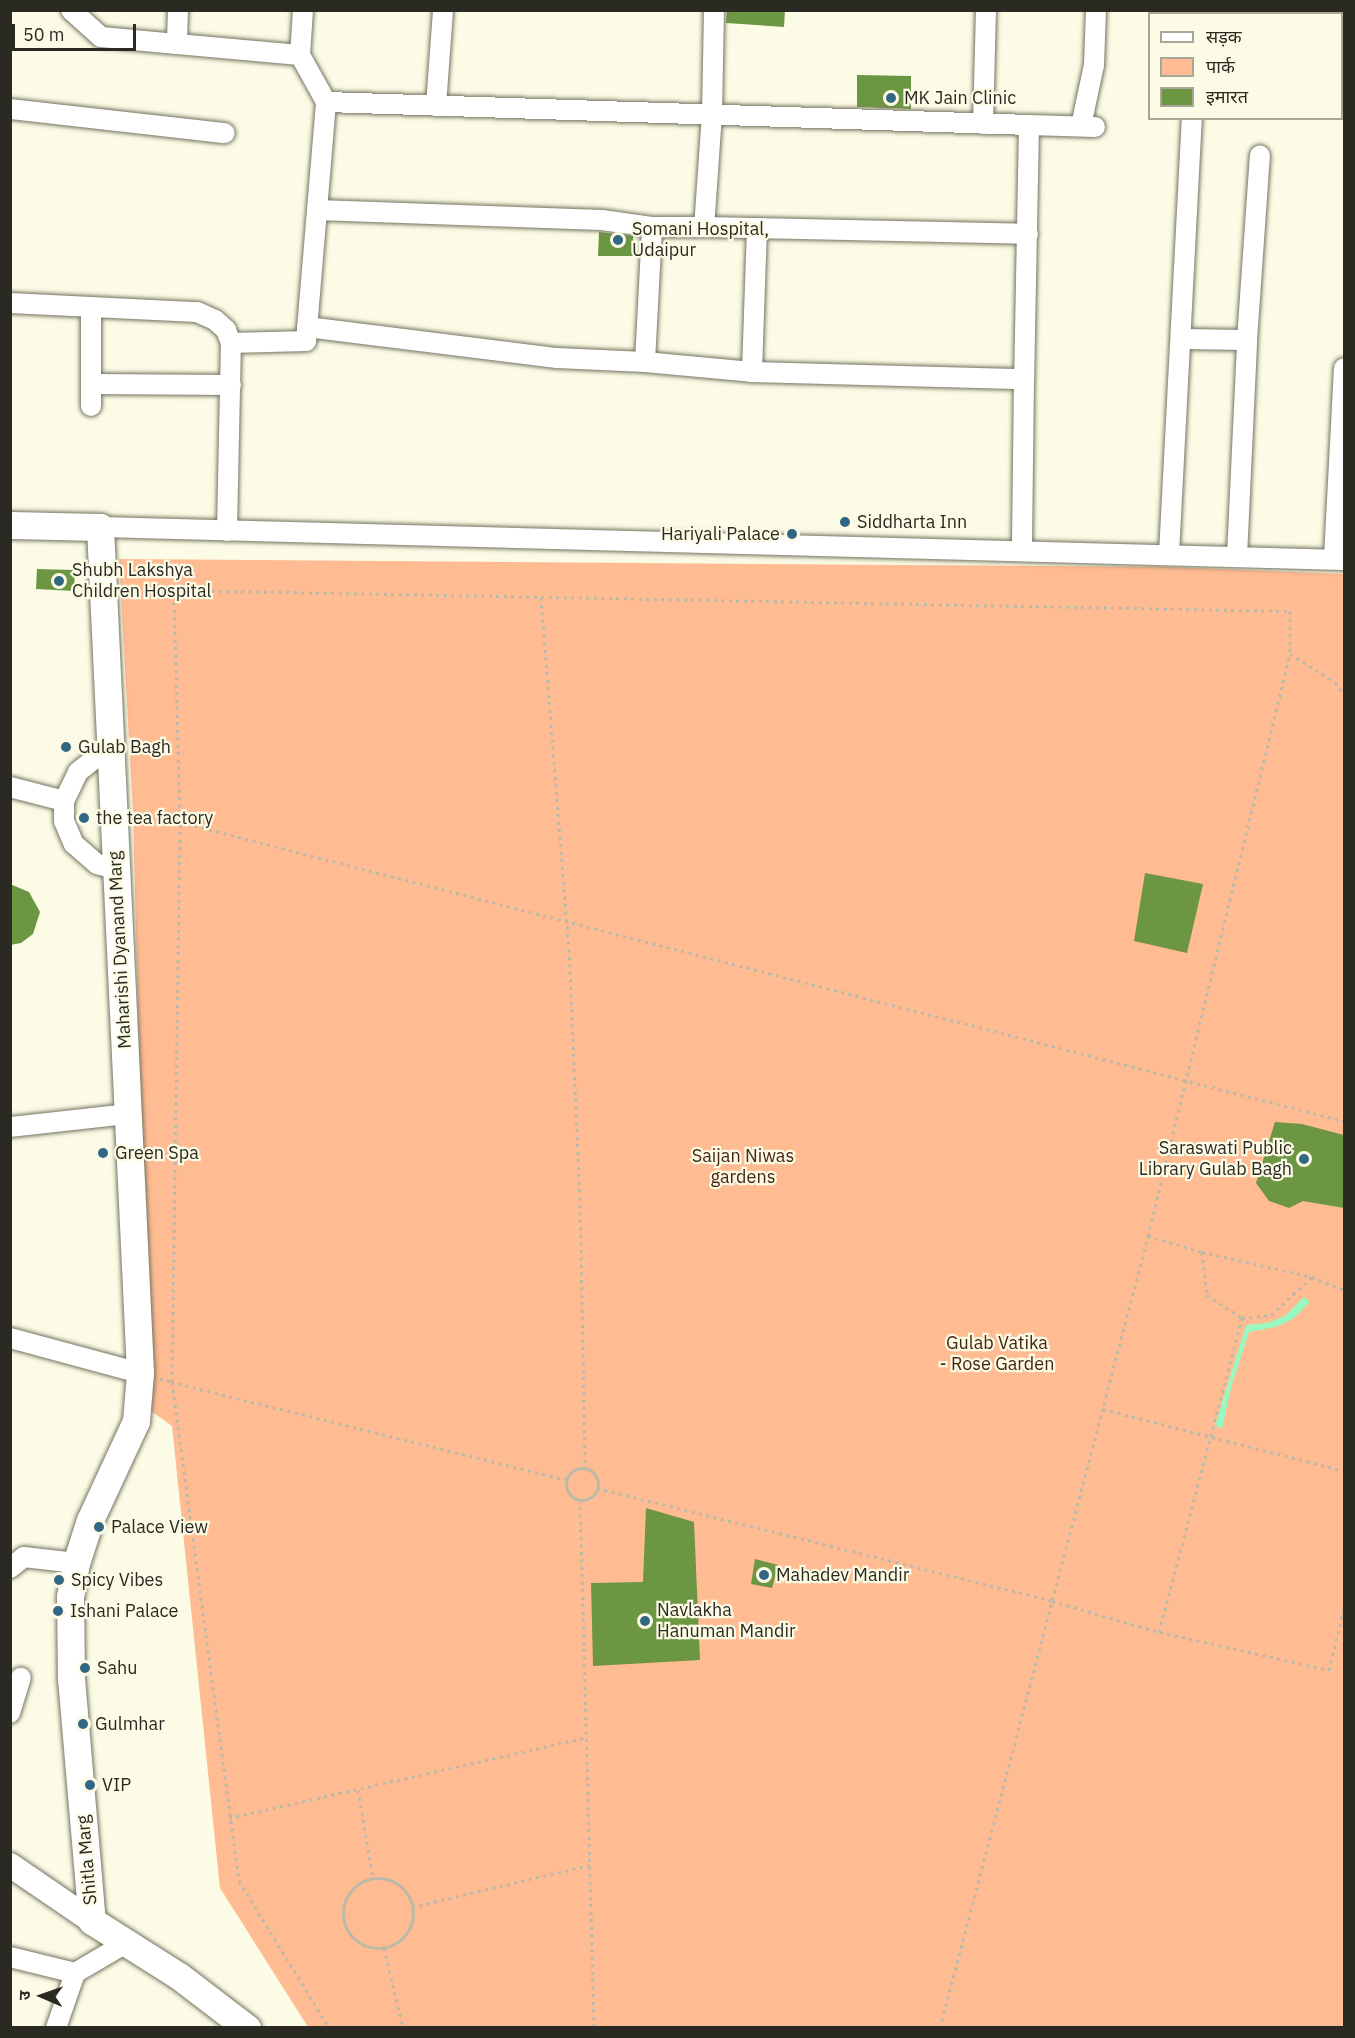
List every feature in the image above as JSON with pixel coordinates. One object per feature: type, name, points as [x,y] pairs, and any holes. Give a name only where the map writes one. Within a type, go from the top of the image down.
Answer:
[{"type":"main road","points":[[10,525],[100,527]]},
{"type":"main road","name":"Maharishi Dyanand Marg","points":[[100,527],[140,1373]]},
{"type":"main road","name":"Shitla Marg","points":[[140,1373],[136,1421],[90,1520],[76,1563],[70,1596],[71,1678],[92,1921],[179,1976],[247,2028]]},
{"type":"street","points":[[71,10],[101,37],[300,55]]},
{"type":"street","points":[[177,44],[178,10]]},
{"type":"street","points":[[231,343],[306,341],[326,102],[300,55],[303,10]]},
{"type":"street","points":[[436,106],[443,10]]},
{"type":"street","points":[[704,227],[712,114],[714,10]]},
{"type":"street","points":[[983,124],[986,10]]},
{"type":"street","points":[[326,102],[1088,127],[1094,66],[1096,10]]},
{"type":"street","points":[[10,109],[225,133]]},
{"type":"street","points":[[1169,554],[1192,120]]},
{"type":"street","points":[[1022,550],[1029,125]]},
{"type":"street","points":[[1237,556],[1247,340],[1260,155]]},
{"type":"street","points":[[317,210],[602,220],[652,227],[1028,234]]},
{"type":"street","points":[[645,362],[652,227]]},
{"type":"street","points":[[752,372],[757,228]]},
{"type":"street","points":[[10,303],[197,312],[215,320],[226,330],[231,343],[226,531]]},
{"type":"street","points":[[91,307],[91,406]]},
{"type":"street","points":[[307,327],[557,358],[645,362],[752,372],[1024,380]]},
{"type":"street","points":[[1181,339],[1247,340]]},
{"type":"street","points":[[100,527],[1339,559],[1344,368]]},
{"type":"street","points":[[91,384],[231,385]]},
{"type":"street","points":[[111,753],[95,758],[78,772],[64,801],[64,821],[74,844],[97,864],[116,869]]},
{"type":"street","points":[[10,787],[64,801]]},
{"type":"street","points":[[10,1127],[128,1114]]},
{"type":"street","points":[[10,1338],[140,1373]]},
{"type":"street","points":[[10,1568],[24,1557],[76,1563]]},
{"type":"street","points":[[10,1713],[21,1678]]},
{"type":"street","points":[[10,1865],[92,1921]]},
{"type":"street","points":[[56,2028],[75,1972],[126,1943]]},
{"type":"street","points":[[10,1957],[75,1972]]},
{"type":"path","points":[[329,2028],[239,1881],[172,1382],[180,822],[174,590],[1290,611],[1290,654],[1148,1236],[940,2028]]},
{"type":"path","points":[[541,597],[567,921],[580,1197],[585,1468]]},
{"type":"path","points":[[1290,654],[1335,682],[1344,694]]},
{"type":"path","points":[[113,808],[180,822],[1344,1121]]},
{"type":"path","points":[[1148,1236],[1202,1252],[1312,1277],[1344,1290]]},
{"type":"path","points":[[1202,1252],[1207,1294],[1242,1318],[1271,1315],[1312,1277]]},
{"type":"path","points":[[1159,1632],[1242,1318]]},
{"type":"path","points":[[172,1382],[567,1480]]},
{"type":"path","points":[[1103,1409],[1344,1471]]},
{"type":"path","points":[[585,1468],[594,1473],[597,1488],[590,1497],[580,1499],[570,1493],[567,1480],[575,1470],[585,1468]]},
{"type":"path","points":[[597,1488],[1052,1601],[1159,1632],[1329,1670],[1344,1608]]},
{"type":"path","points":[[580,1499],[594,2028]]},
{"type":"path","points":[[230,1818],[587,1737]]},
{"type":"path","points":[[358,1790],[373,1878]]},
{"type":"path","points":[[412,1907],[590,1864]]},
{"type":"path","points":[[373,1878],[386,1879],[398,1884],[408,1894],[412,1907],[412,1920],[407,1933],[397,1943],[384,1948],[370,1947],[358,1942],[348,1932],[343,1919],[344,1905],[350,1893],[360,1883],[373,1878]]},
{"type":"path","points":[[384,1948],[403,2028]]},
{"type":"green space","name":"Saijan Niwas gardens","points":[[119,559],[1170,567],[1344,574],[1344,2027],[308,2027],[220,1888],[172,1426],[151,1411],[154,1369],[147,1356],[133,813]]},
{"type":"shaded area","points":[[1304,1297],[1310,1302],[1293,1319],[1276,1327],[1249,1332],[1231,1388],[1222,1429],[1215,1425],[1246,1325],[1267,1323],[1285,1316]]},
{"type":"building","points":[[727,10],[785,10],[784,27],[726,23]]},
{"type":"building","points":[[857,75],[911,76],[911,109],[857,107]]},
{"type":"building","points":[[599,232],[633,236],[633,256],[598,256]]},
{"type":"building","points":[[37,569],[75,570],[74,591],[36,589]]},
{"type":"building","points":[[1145,873],[1203,884],[1187,953],[1134,941]]},
{"type":"building","points":[[10,884],[29,892],[40,912],[33,934],[21,943],[10,945]]},
{"type":"building","name":"Saraswati Public Library Gulab Bagh","points":[[1275,1122],[1302,1124],[1344,1135],[1344,1208],[1303,1201],[1289,1208],[1269,1201],[1256,1183]]},
{"type":"building","name":"Navlakha Hanuman Mandir","points":[[646,1508],[694,1522],[700,1660],[593,1666],[591,1583],[643,1582]]},
{"type":"building","name":"Mahadev Mandir","points":[[755,1559],[778,1565],[772,1588],[751,1584]]},
{"type":"place","name":"MK Jain Clinic","points":[[891,98]]},
{"type":"place","name":"Somani Hospital, Udaipur","points":[[618,240]]},
{"type":"place","name":"Siddharta Inn","points":[[845,522]]},
{"type":"place","name":"Hariyali Palace","points":[[792,534]]},
{"type":"place","name":"Shubh Lakshya Children Hospital","points":[[59,581]]},
{"type":"place","name":"Gulab Bagh","points":[[66,747]]},
{"type":"place","name":"the tea factory","points":[[84,818]]},
{"type":"place","name":"Green Spa","points":[[103,1153]]},
{"type":"place","name":"Saraswati Public Library Gulab Bagh","points":[[1304,1159]]},
{"type":"place","name":"Palace View","points":[[99,1527]]},
{"type":"place","name":"Mahadev Mandir","points":[[764,1575]]},
{"type":"place","name":"Spicy Vibes","points":[[59,1580]]},
{"type":"place","name":"Ishani Palace","points":[[58,1611]]},
{"type":"place","name":"Navlakha Hanuman Mandir","points":[[645,1621]]},
{"type":"place","name":"Sahu","points":[[85,1668]]},
{"type":"place","name":"Gulmhar","points":[[83,1724]]},
{"type":"place","name":"VIP","points":[[90,1785]]},
{"type":"park label","name":"Gulab Vatika - Rose Garden","points":[[997,1354]]}]
